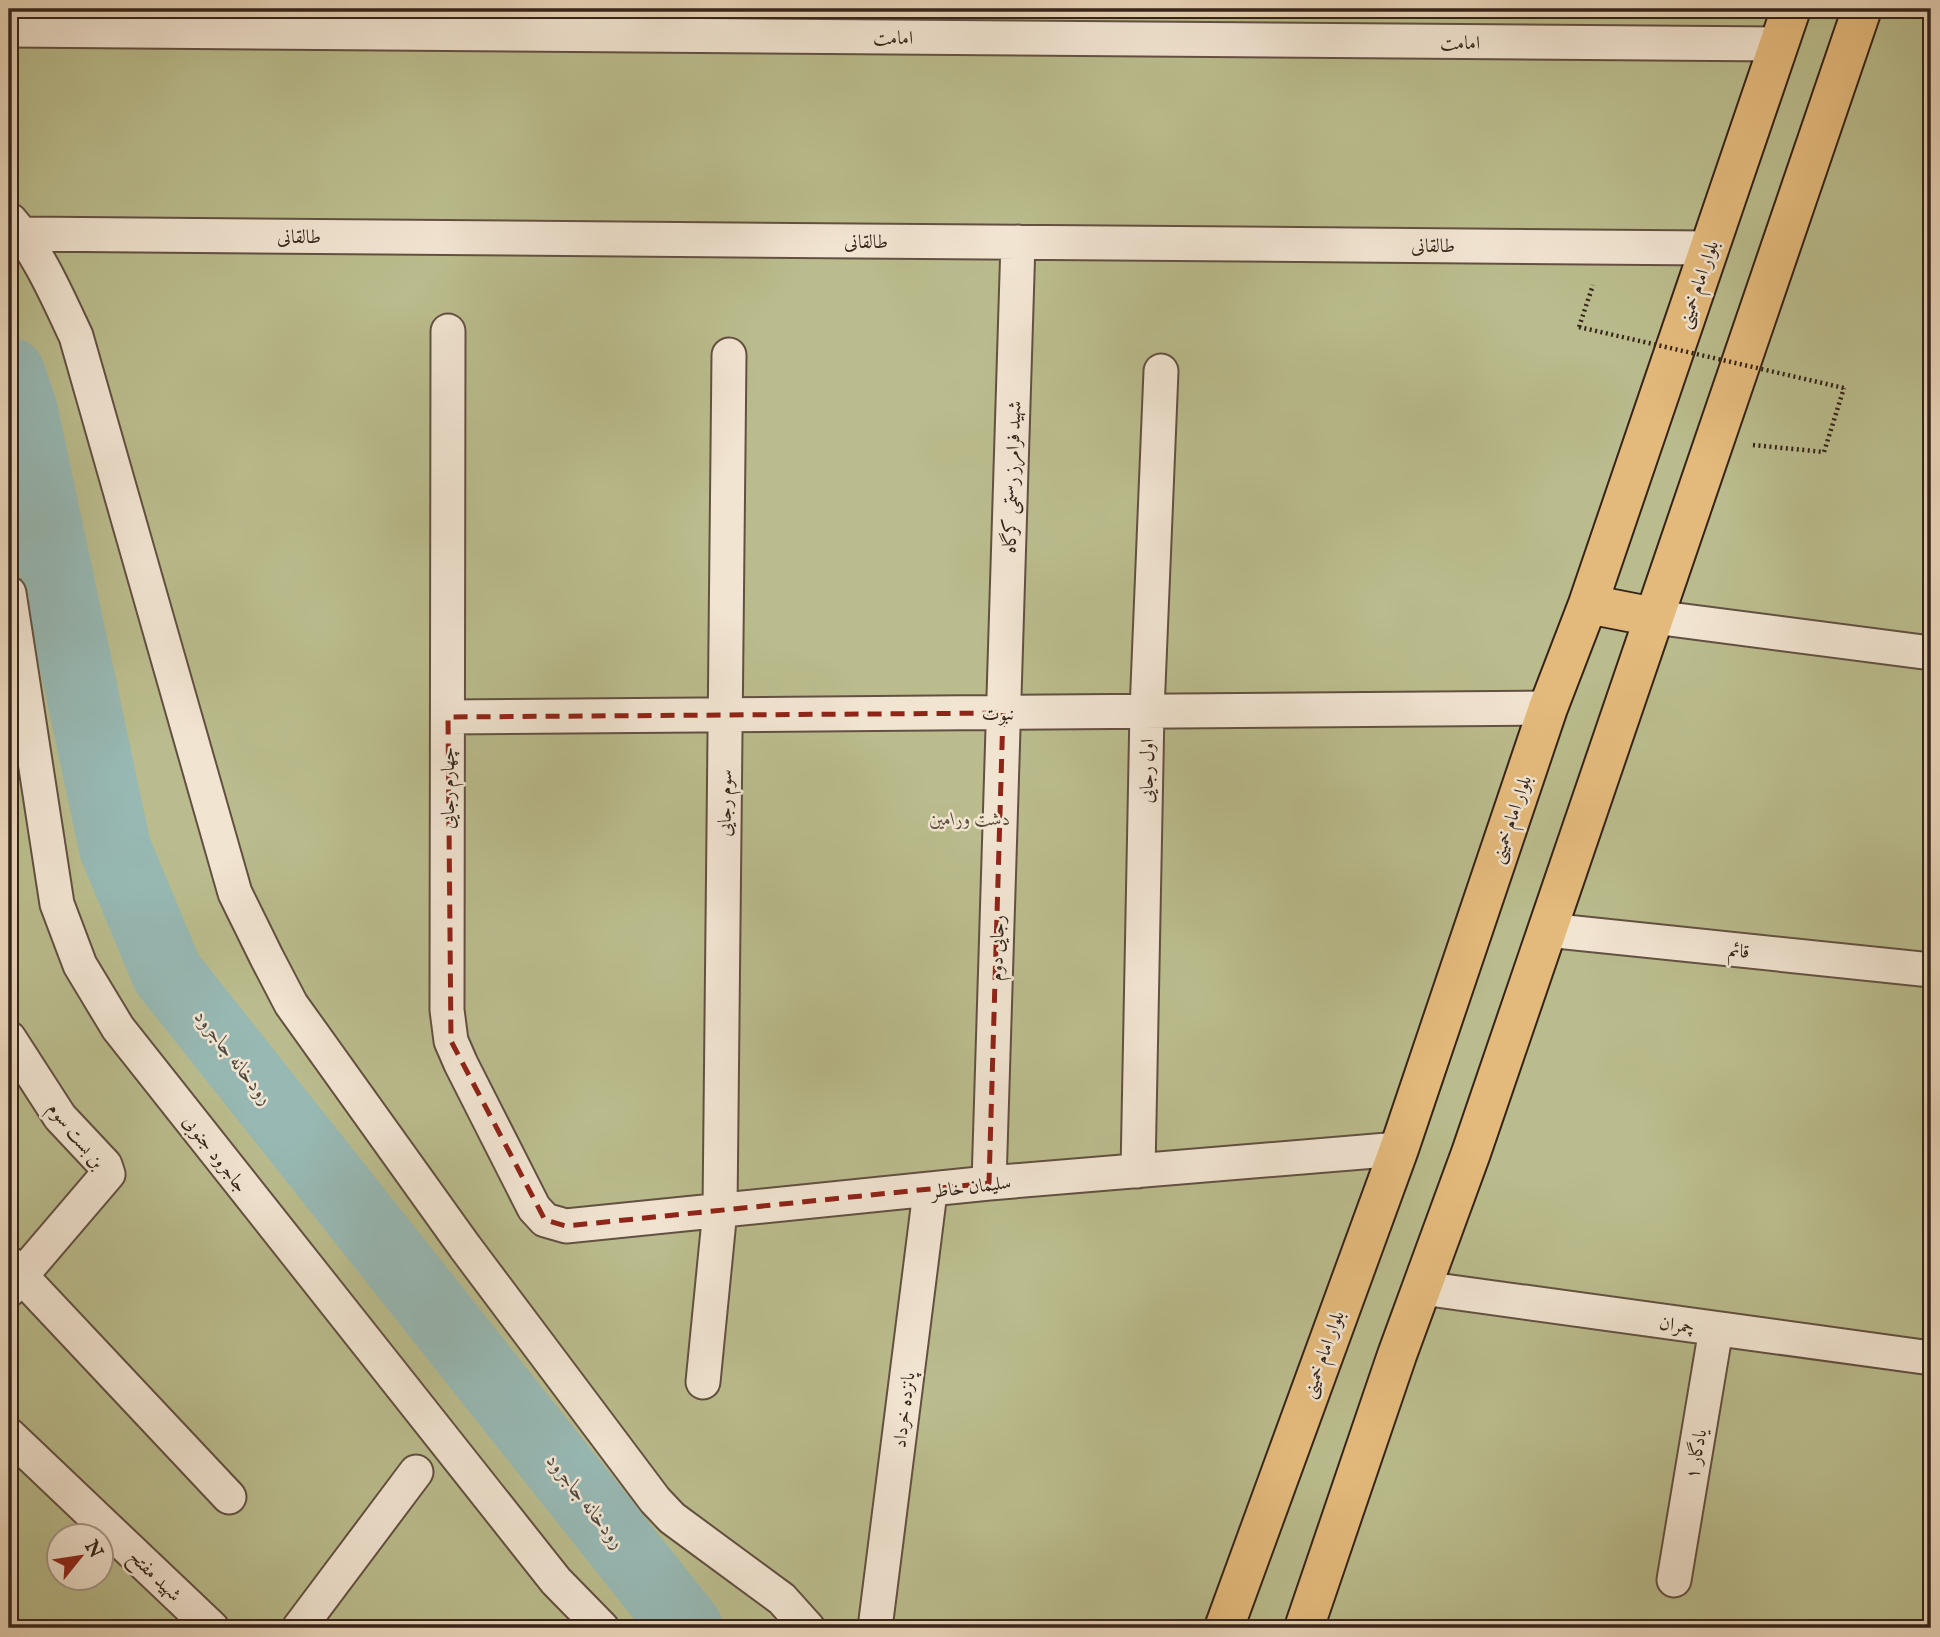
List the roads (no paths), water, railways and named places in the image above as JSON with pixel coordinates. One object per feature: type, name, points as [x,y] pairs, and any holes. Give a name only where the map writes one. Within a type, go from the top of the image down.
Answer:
[{"type":"main road","name":"بلوار امام خمینی","points":[[1224,1628],[1399,1149],[1548,708],[1588,604],[1791,9]]},
{"type":"main road","points":[[1304,1628],[1547,930],[1862,9]]},
{"type":"main road","points":[[1588,604],[1654,617]]},
{"type":"street","name":"امامت","points":[[9,30],[1778,44]]},
{"type":"street","name":"طالقانی","points":[[16,226],[1018,242],[1709,248]]},
{"type":"street","points":[[16,226],[76,336],[235,892],[291,1003],[465,1247],[655,1500],[672,1518],[782,1599],[808,1628]]},
{"type":"street","name":"شهید فرامرز رستمی کرگاه","points":[[1003,713],[1018,242]]},
{"type":"street","name":"چهارم رجایی","points":[[448,331],[447,1010],[451,1041],[534,1208],[545,1220]]},
{"type":"street","name":"سوم رجایی","points":[[703,1382],[720,1210],[729,355]]},
{"type":"street","name":"اول رجایی","points":[[1138,1171],[1147,711],[1161,371]]},
{"type":"street","name":"جاجرود جنوبی","points":[[9,593],[57,904],[80,965],[118,1028],[556,1581],[602,1628]]},
{"type":"street","points":[[1654,617],[1931,653]]},
{"type":"street","name":"نبوت","points":[[447,717],[1548,708]]},
{"type":"street","name":"رجایی دوم","points":[[989,1183],[1003,713]]},
{"type":"street","name":"قائم","points":[[1547,930],[1931,970]]},
{"type":"street","name":"بن بست سوم","points":[[9,1038],[60,1117],[105,1165],[107,1174],[13,1275]]},
{"type":"street","name":"سلیمان خاطر","points":[[545,1220],[566,1226],[930,1192],[989,1183],[1399,1149]]},
{"type":"street","name":"پانزده خرداد","points":[[876,1628],[930,1192]]},
{"type":"street","points":[[13,1275],[229,1497]]},
{"type":"street","name":"چمران","points":[[1422,1288],[1931,1358]]},
{"type":"street","name":"یادگار ۱","points":[[1674,1580],[1716,1329]]},
{"type":"street","name":"شهید مفتح","points":[[9,1435],[212,1628]]},
{"type":"street","points":[[299,1628],[416,1472]]},
{"type":"lane","points":[[1925,9],[1931,10]]},
{"type":"waterway","name":"رودخانه جاجرود","points":[[9,373],[22,411],[115,848],[167,973],[687,1628]]},
{"type":"park label","name":"دشت ورامین","points":[[970,818]]}]
